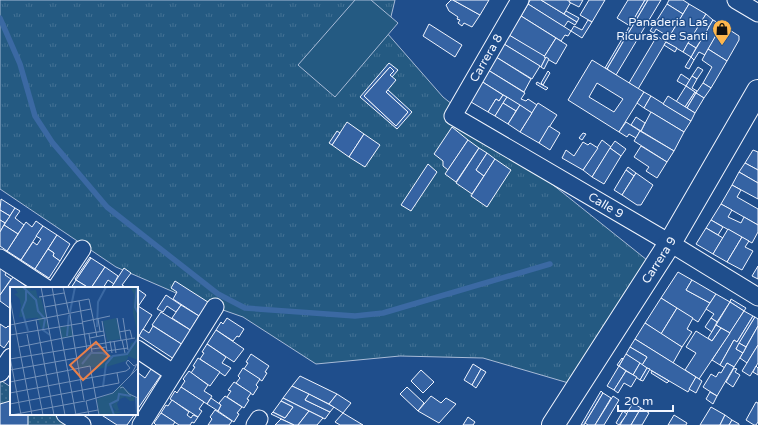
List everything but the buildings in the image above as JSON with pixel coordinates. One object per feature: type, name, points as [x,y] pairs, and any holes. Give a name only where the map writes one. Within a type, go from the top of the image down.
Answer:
[{"type":"main road","name":"Carrera 9","points":[[553,425],[670,242],[758,91]]},
{"type":"street","name":"Carrera 8","points":[[453,116],[520,0]]},
{"type":"street","points":[[736,0],[758,13]]},
{"type":"street","name":"Calle 9","points":[[453,116],[670,242],[758,297]]},
{"type":"street","points":[[57,287],[82,249]]},
{"type":"street","points":[[0,258],[44,287]]},
{"type":"street","points":[[141,425],[215,307]]},
{"type":"street","points":[[138,350],[173,373]]},
{"type":"street","points":[[10,358],[0,373],[10,379]]},
{"type":"street","points":[[67,415],[82,425]]},
{"type":"green space","points":[[0,0],[395,0],[387,33],[443,97],[647,260],[572,384],[483,358],[400,356],[316,364],[243,317],[183,296],[116,267],[0,189]]},
{"type":"green space","points":[[355,0],[371,0],[398,23],[335,97],[298,65]]},
{"type":"green space","points":[[0,380],[10,386],[10,415],[55,415],[70,425],[0,425]]},
{"type":"waterway","points":[[0,18],[20,64],[35,116],[52,142],[107,207],[218,294],[245,308],[355,316],[383,313],[550,264]]},
{"type":"place","name":"Panaderia Las Ricuras de Santi","points":[[722,46]]}]
